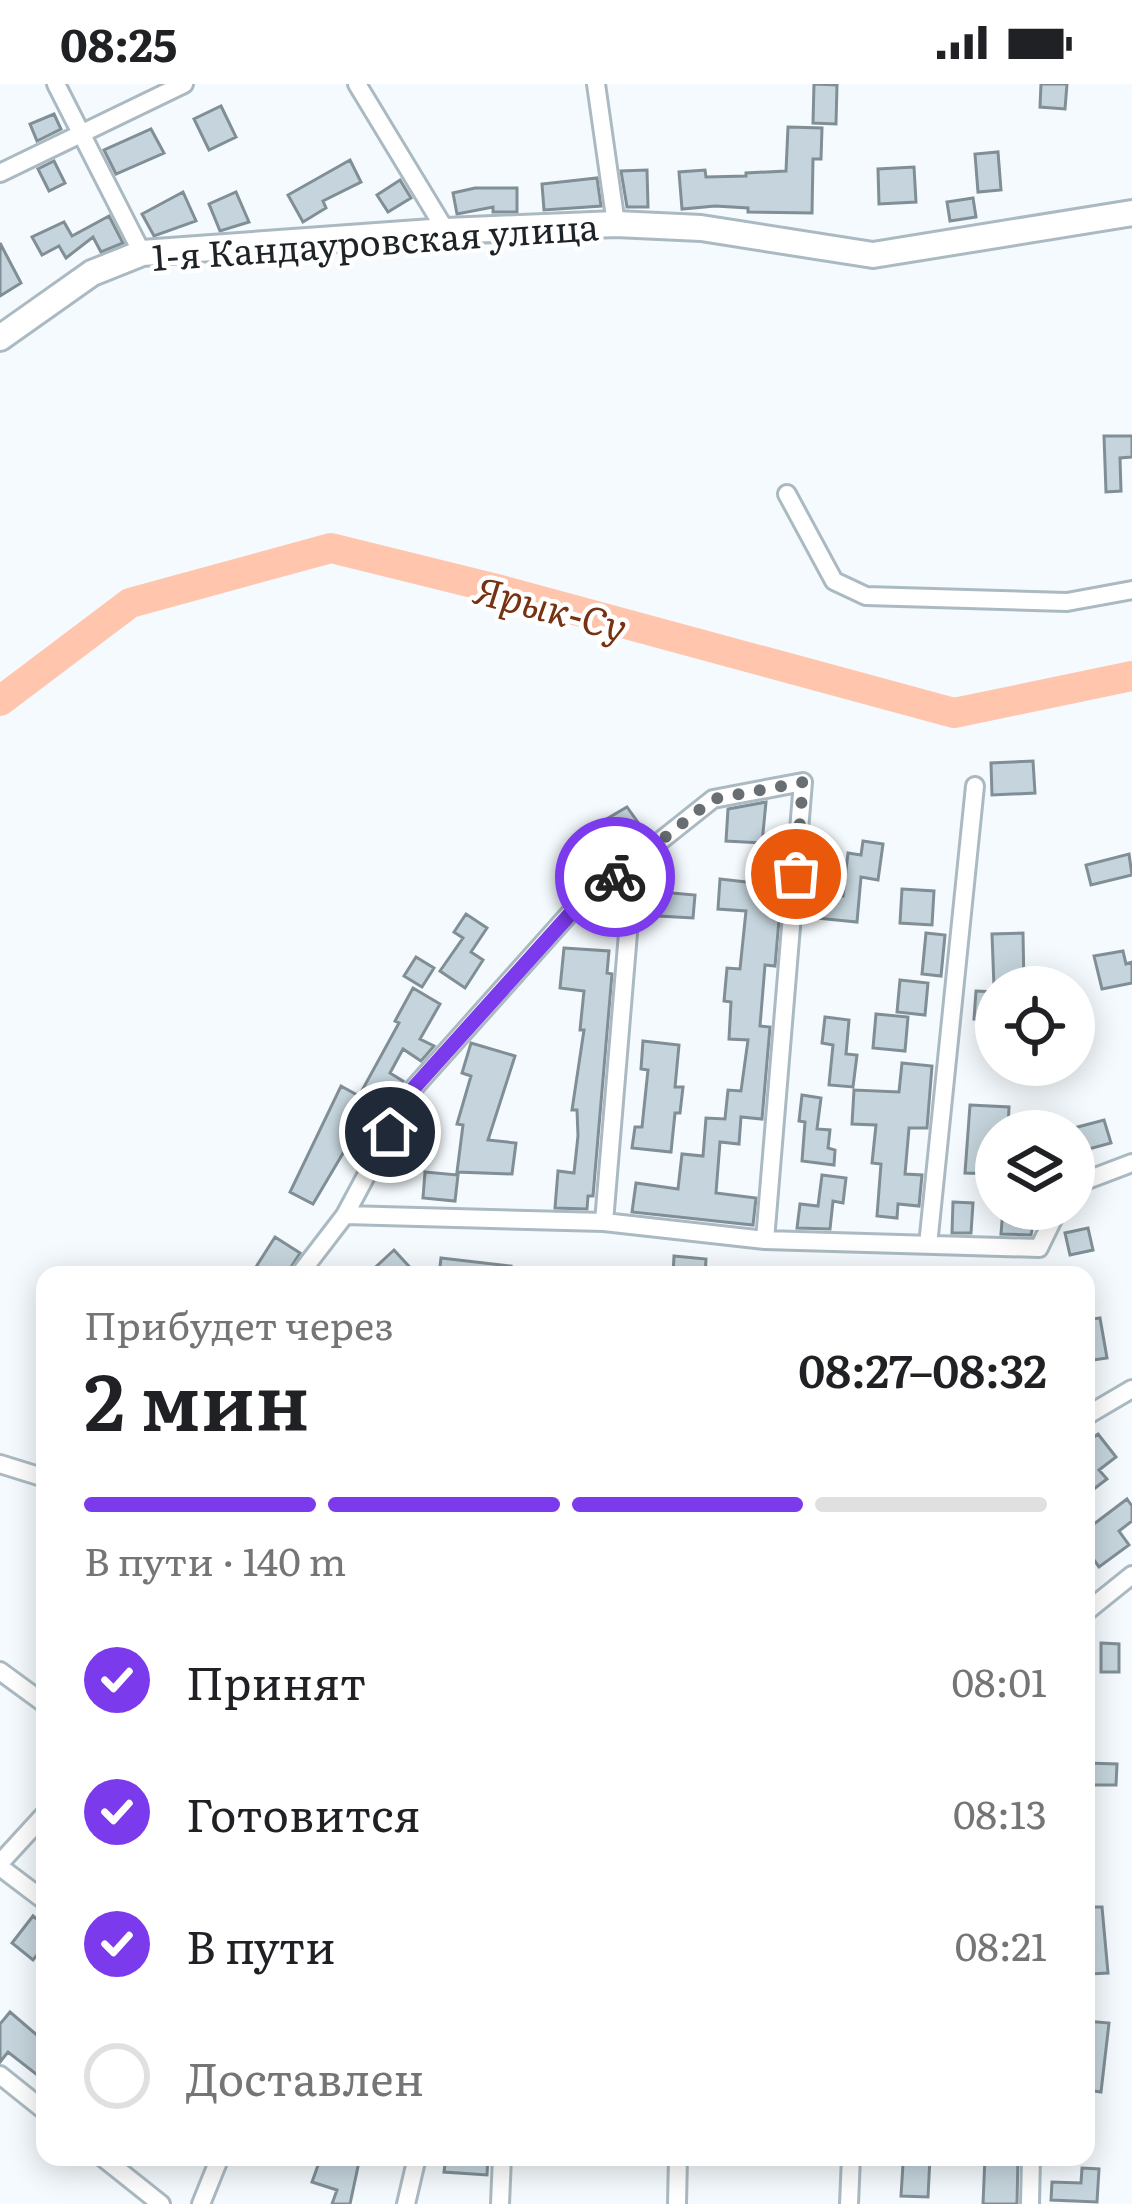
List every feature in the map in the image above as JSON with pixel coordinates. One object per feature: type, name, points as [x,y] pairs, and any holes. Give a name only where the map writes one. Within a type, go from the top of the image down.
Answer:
[{"type":"street","points":[[56,84],[142,253]]},
{"type":"street","points":[[0,172],[184,84]]},
{"type":"street","points":[[358,84],[446,231]]},
{"type":"street","points":[[596,84],[616,224]]},
{"type":"street","name":"1-я Кандауровская улица","points":[[0,338],[92,273],[142,253],[616,224],[701,228],[873,255],[1132,213]]},
{"type":"street","points":[[787,494],[834,581],[866,596],[1067,602],[1132,590]]},
{"type":"street","points":[[306,1266],[346,1215],[412,1090],[571,913],[713,799],[803,782],[765,1240]]},
{"type":"street","points":[[928,1245],[975,786]]},
{"type":"street","points":[[604,1222],[634,861]]},
{"type":"street","points":[[1095,1177],[1132,1162]]},
{"type":"street","points":[[346,1215],[604,1222],[765,1240],[1039,1248],[1048,1230]]},
{"type":"street","points":[[1095,1411],[1132,1390]]},
{"type":"street","points":[[0,1464],[36,1475]]},
{"type":"street","points":[[1095,1605],[1132,1575]]},
{"type":"street","points":[[0,1671],[36,1697]]},
{"type":"street","points":[[36,1824],[0,1865],[36,1894]]},
{"type":"street","points":[[0,2074],[36,2104]]},
{"type":"street","points":[[113,2166],[160,2204]]},
{"type":"street","points":[[201,2204],[216,2166]]},
{"type":"street","points":[[406,2204],[415,2166]]},
{"type":"street","points":[[500,2204],[502,2166]]},
{"type":"street","points":[[677,2204],[678,2166]]},
{"type":"street","points":[[849,2204],[851,2166]]},
{"type":"street","points":[[1030,2204],[1031,2166]]},
{"type":"building","points":[[814,84],[837,85],[836,124],[813,123]]},
{"type":"building","points":[[1041,84],[1067,84],[1065,109],[1040,107]]},
{"type":"building","points":[[221,106],[236,137],[209,150],[194,119]]},
{"type":"building","points":[[54,114],[61,129],[37,141],[30,124]]},
{"type":"building","points":[[788,127],[822,128],[821,159],[813,159],[812,213],[748,212],[748,208],[715,206],[682,209],[679,172],[705,170],[706,177],[786,171]]},
{"type":"building","points":[[151,129],[164,153],[116,174],[104,150]]},
{"type":"building","points":[[998,152],[1001,190],[978,192],[975,154]]},
{"type":"building","points":[[350,160],[361,182],[323,201],[326,208],[303,222],[288,195]]},
{"type":"building","points":[[54,161],[65,183],[49,191],[38,169]]},
{"type":"building","points":[[914,167],[916,202],[879,204],[878,169]]},
{"type":"building","points":[[647,170],[648,207],[627,207],[621,171]]},
{"type":"building","points":[[597,178],[601,206],[544,210],[542,184]]},
{"type":"building","points":[[400,180],[411,198],[388,212],[377,195]]},
{"type":"building","points":[[517,188],[517,212],[493,212],[493,207],[457,214],[453,193]]},
{"type":"building","points":[[183,192],[196,221],[154,236],[142,214]]},
{"type":"building","points":[[236,192],[249,222],[220,231],[209,204]]},
{"type":"building","points":[[973,198],[976,217],[950,221],[947,202]]},
{"type":"building","points":[[109,216],[123,243],[101,252],[93,237],[66,258],[59,246],[42,255],[32,237],[64,222],[72,236]]},
{"type":"building","points":[[0,243],[21,283],[0,296]]},
{"type":"building","points":[[1104,436],[1132,436],[1132,457],[1120,458],[1121,491],[1106,492]]},
{"type":"building","points":[[1033,761],[1035,793],[992,795],[991,763]]},
{"type":"building","points":[[766,802],[762,843],[726,841],[728,809]]},
{"type":"building","points":[[627,807],[647,835],[608,866],[586,831]]},
{"type":"building","points":[[863,841],[883,844],[878,880],[861,877],[857,922],[816,918],[819,893],[843,896],[848,853],[861,855]]},
{"type":"building","points":[[1129,854],[1132,875],[1091,885],[1086,865]]},
{"type":"building","points":[[720,879],[782,886],[775,966],[765,965],[760,1026],[770,1027],[762,1119],[741,1117],[739,1144],[720,1142],[716,1193],[756,1198],[753,1225],[632,1212],[636,1183],[678,1189],[682,1154],[703,1156],[706,1118],[725,1119],[728,1090],[741,1091],[748,1040],[729,1039],[731,1002],[724,1001],[727,968],[740,969],[746,911],[718,909]]},
{"type":"building","points":[[902,889],[934,891],[932,925],[900,923]]},
{"type":"building","points":[[661,892],[695,895],[693,918],[659,916]]},
{"type":"building","points":[[466,914],[487,928],[471,952],[483,960],[465,988],[440,971],[463,938],[454,932]]},
{"type":"building","points":[[926,933],[945,935],[941,976],[922,974]]},
{"type":"building","points":[[1023,933],[1024,966],[993,966],[992,934]]},
{"type":"building","points":[[564,948],[609,951],[607,973],[612,974],[593,1196],[588,1196],[587,1209],[555,1208],[558,1171],[574,1173],[578,1136],[577,1110],[572,1110],[584,1030],[580,1030],[584,991],[560,988]]},
{"type":"building","points":[[1123,951],[1126,964],[1132,962],[1132,983],[1102,989],[1094,956]]},
{"type":"building","points":[[416,957],[434,968],[422,987],[404,976]]},
{"type":"building","points":[[900,980],[928,983],[925,1015],[897,1012]]},
{"type":"building","points":[[413,988],[440,1004],[420,1039],[434,1046],[421,1061],[403,1049],[390,1073],[403,1081],[388,1107],[375,1099],[313,1204],[290,1192],[341,1086],[359,1096]]},
{"type":"building","points":[[876,1014],[908,1017],[905,1051],[873,1048]]},
{"type":"building","points":[[825,1017],[849,1020],[846,1054],[857,1055],[853,1087],[829,1085],[833,1045],[822,1043]]},
{"type":"building","points":[[643,1041],[679,1045],[675,1087],[683,1087],[671,1152],[632,1148],[635,1127],[642,1127],[648,1070],[641,1069]]},
{"type":"building","points":[[471,1043],[515,1056],[488,1140],[516,1143],[512,1174],[457,1172],[463,1125],[457,1124],[471,1076],[462,1073]]},
{"type":"building","points":[[902,1063],[932,1066],[927,1128],[909,1128],[905,1174],[922,1175],[919,1206],[898,1204],[897,1218],[877,1216],[881,1164],[872,1163],[876,1125],[852,1124],[854,1090],[899,1092]]},
{"type":"building","points":[[802,1095],[821,1098],[817,1129],[830,1130],[828,1148],[835,1150],[834,1165],[802,1161]]},
{"type":"building","points":[[970,1105],[1009,1107],[975,1110],[975,1173],[965,1173]]},
{"type":"building","points":[[1104,1120],[1111,1143],[1095,1147],[1095,1122]]},
{"type":"building","points":[[425,1172],[458,1175],[455,1201],[423,1198]]},
{"type":"building","points":[[822,1175],[846,1178],[843,1203],[833,1201],[830,1229],[797,1228],[800,1204],[818,1206]]},
{"type":"building","points":[[953,1202],[973,1203],[971,1233],[952,1233]]},
{"type":"building","points":[[1001,1230],[1032,1230],[1031,1235],[1001,1234]]},
{"type":"building","points":[[1088,1230],[1093,1250],[1070,1255],[1065,1233]]},
{"type":"building","points":[[275,1237],[300,1253],[292,1266],[257,1266]]},
{"type":"building","points":[[394,1250],[409,1266],[377,1266]]},
{"type":"building","points":[[674,1256],[706,1259],[706,1266],[673,1266]]},
{"type":"building","points":[[441,1258],[511,1266],[440,1266]]},
{"type":"building","points":[[1100,1318],[1107,1358],[1095,1360],[1095,1319]]},
{"type":"building","points":[[1098,1434],[1116,1457],[1099,1470],[1107,1479],[1095,1488]]},
{"type":"building","points":[[1127,1499],[1132,1506],[1132,1521],[1119,1531],[1129,1545],[1099,1567],[1095,1561],[1095,1523]]},
{"type":"building","points":[[1101,1643],[1119,1644],[1119,1672],[1101,1672]]},
{"type":"building","points":[[1095,1763],[1117,1764],[1116,1785],[1095,1785]]},
{"type":"building","points":[[1095,1907],[1102,1907],[1108,1973],[1095,1974]]},
{"type":"building","points":[[33,1916],[36,1918],[33,1960],[12,1943]]},
{"type":"building","points":[[10,2012],[36,2034],[36,2074],[8,2052],[0,2062],[0,2024]]},
{"type":"building","points":[[1095,2022],[1109,2023],[1101,2092],[1095,2091]]},
{"type":"building","points":[[318,2166],[358,2166],[350,2204],[332,2204],[337,2190],[312,2182]]},
{"type":"building","points":[[445,2166],[488,2166],[487,2175],[444,2172]]},
{"type":"building","points":[[903,2166],[930,2166],[928,2197],[901,2196]]},
{"type":"building","points":[[985,2166],[1018,2166],[1017,2204],[983,2204]]},
{"type":"building","points":[[1082,2168],[1099,2169],[1097,2202],[1051,2200],[1052,2182],[1081,2183]]},
{"type":"waterway","name":"Ярык-Су","points":[[0,701],[130,603],[331,548],[954,713],[1132,676]]},
{"type":"way so far","points":[[615,877],[713,799],[803,782],[796,874]]},
{"type":"route","points":[[390,1132],[412,1090],[571,913],[615,877]]}]
